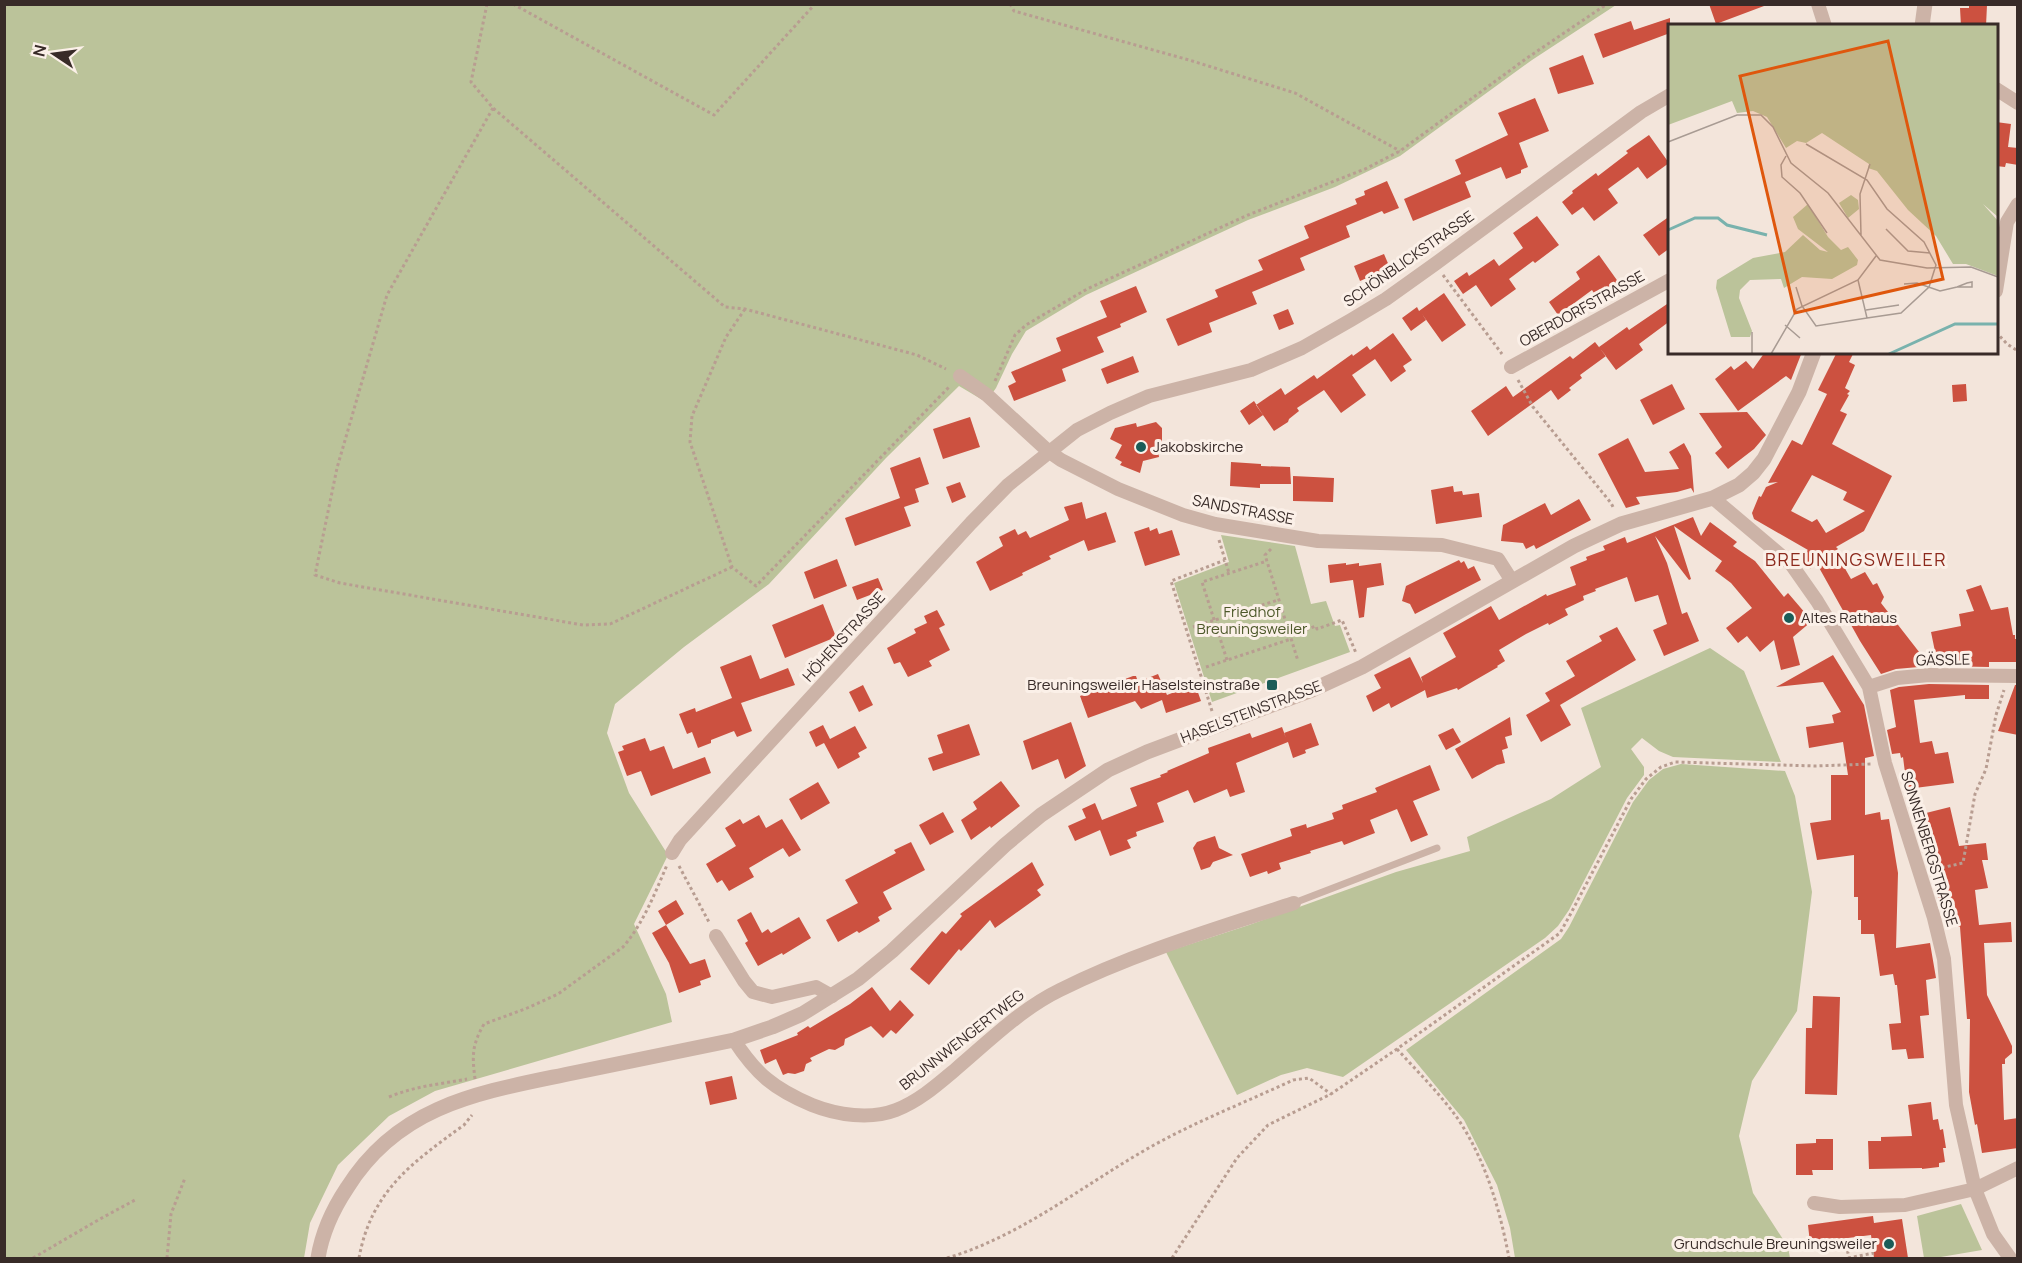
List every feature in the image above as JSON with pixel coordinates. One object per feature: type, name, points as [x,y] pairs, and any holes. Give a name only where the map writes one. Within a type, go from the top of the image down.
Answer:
[{"type":"street","points":[[1818,4],[1825,24]]},
{"type":"street","points":[[1922,24],[1925,4]]},
{"type":"street","points":[[1998,90],[2018,103]]},
{"type":"street","name":"SCHÖNBLICKSTRASSE","points":[[1048,451],[1077,430],[1139,400],[1251,370],[1302,348],[1377,304],[1641,112],[1668,96]]},
{"type":"street","points":[[1998,278],[2007,222],[2018,204]]},
{"type":"street","name":"OBERDORFSTRASSE","points":[[1511,367],[1668,281]]},
{"type":"street","name":"HASELSTEINSTRASSE","points":[[318,1258],[321,1240],[340,1198],[359,1168],[389,1137],[419,1118],[477,1094],[734,1040],[802,1014],[832,996],[892,951],[1005,845],[1041,815],[1108,770],[1285,698],[1312,690],[1362,667],[1574,546],[1621,524],[1713,498],[1739,485],[1764,459],[1799,392],[1813,354]]},
{"type":"street","name":"SANDSTRASSE","points":[[960,376],[987,395],[1048,451],[1076,469],[1182,515],[1215,524],[1318,541],[1442,545],[1498,560],[1512,581]]},
{"type":"street","name":"HÖHENSTRASSE","points":[[672,853],[680,840],[971,523],[1008,485],[1048,451]]},
{"type":"street","name":"SONNENBERGSTRASSE","points":[[1713,498],[1791,564],[1817,601],[1869,687],[1885,764],[1944,959],[1956,1105],[1975,1189],[1993,1234],[2010,1258]]},
{"type":"street","name":"GÄSSLE","points":[[1869,687],[1897,678],[1929,675],[2013,676]]},
{"type":"street","name":"BRUNNWENGERTWEG","points":[[734,1040],[758,1073],[795,1098],[824,1110],[845,1114],[894,1111],[915,1101],[940,1083],[1032,1005],[1059,990],[1132,959],[1294,903]]},
{"type":"street","points":[[716,936],[753,992],[772,997],[816,987],[832,996]]},
{"type":"street","points":[[1814,1203],[1840,1207],[1905,1205],[1975,1189],[2018,1168]]},
{"type":"lane","points":[[1294,903],[1437,848]]},
{"type":"path","points":[[488,4],[471,82],[493,108],[725,307],[745,309],[917,355],[960,376],[756,586],[732,567],[690,442],[692,416],[726,337],[745,309]]},
{"type":"path","points":[[513,4],[714,114],[815,4]]},
{"type":"path","points":[[1010,4],[1014,11],[1189,60],[1294,93],[1400,151]]},
{"type":"path","points":[[987,395],[1015,335],[1026,325],[1097,284],[1248,215],[1365,169],[1400,151],[1527,58],[1607,4]]},
{"type":"path","points":[[493,108],[387,294],[337,468],[315,575],[340,583],[583,625],[610,624],[732,567]]},
{"type":"path","points":[[1435,264],[1511,367],[1533,407],[1611,503]]},
{"type":"path","points":[[1998,334],[2018,351]]},
{"type":"path","points":[[1286,536],[1265,555],[1298,661]]},
{"type":"path","points":[[1220,542],[1229,573]]},
{"type":"path","points":[[1217,727],[1171,581],[1225,560]]},
{"type":"path","points":[[1227,660],[1202,582],[1267,561]]},
{"type":"path","points":[[1193,627],[1278,600]]},
{"type":"path","points":[[1206,667],[1316,626],[1317,629],[1342,620],[1362,667]]},
{"type":"path","points":[[1919,873],[1963,863],[1975,794],[1986,769],[1996,715],[2013,676]]},
{"type":"path","points":[[1172,1258],[1237,1158],[1268,1125],[1331,1094],[1560,933],[1631,799],[1646,778],[1661,767],[1675,762],[1815,766],[1885,764]]},
{"type":"path","points":[[672,853],[716,936]]},
{"type":"path","points":[[390,1097],[404,1091],[475,1078],[472,1057],[476,1038],[484,1024],[558,994],[623,947],[631,938],[648,906],[672,853]]},
{"type":"path","points":[[1397,1049],[1458,1119],[1492,1187],[1509,1258]]},
{"type":"path","points":[[947,1258],[960,1255],[1029,1223],[1186,1127],[1293,1080],[1309,1078],[1331,1094]]},
{"type":"path","points":[[359,1258],[367,1229],[382,1199],[398,1177],[464,1125],[474,1112],[477,1094]]},
{"type":"path","points":[[166,1258],[171,1214],[185,1178]]},
{"type":"path","points":[[33,1258],[135,1200]]},
{"type":"path","points":[[1845,1239],[1849,1258],[1874,1253]]},
{"type":"green space","points":[[5,5],[1616,5],[1532,60],[1400,156],[1335,187],[1248,220],[1086,295],[1026,331],[996,388],[986,402],[959,386],[886,458],[769,584],[684,647],[615,704],[607,733],[629,793],[668,855],[634,924],[666,994],[672,1022],[435,1091],[389,1116],[338,1165],[310,1223],[304,1258],[5,1258]]},
{"type":"green space","name":"Friedhof Breuningsweiler","points":[[1221,535],[1295,546],[1311,604],[1326,601],[1335,626],[1340,625],[1350,652],[1212,702],[1174,583],[1229,562]]},
{"type":"green space","points":[[1710,648],[1744,671],[1781,762],[1673,757],[1659,751],[1642,738],[1631,749],[1644,767],[1644,775],[1627,798],[1569,910],[1558,926],[1545,938],[1343,1077],[1307,1068],[1281,1075],[1237,1095],[1166,952],[1396,872],[1470,851],[1467,837],[1551,799],[1601,767],[1581,708]]},
{"type":"green space","points":[[1681,764],[1785,771],[1795,796],[1812,892],[1797,1011],[1752,1081],[1739,1136],[1753,1193],[1788,1247],[1790,1258],[1515,1258],[1510,1228],[1497,1185],[1464,1120],[1406,1050],[1561,939],[1633,802],[1649,780],[1663,769]]},
{"type":"green space","points":[[1961,1204],[1982,1250],[1924,1258],[1917,1216]]},
{"type":"building","points":[[1709,4],[1764,4],[1764,6],[1716,24]]},
{"type":"building","points":[[1969,5],[1987,5],[1986,24],[1961,24],[1960,8],[1969,8]]},
{"type":"building","points":[[1670,18],[1668,34],[1603,58],[1594,34],[1631,21],[1634,30]]},
{"type":"building","points":[[1583,55],[1594,84],[1558,94],[1549,68]]},
{"type":"building","points":[[1535,98],[1549,131],[1519,143],[1528,167],[1521,170],[1521,173],[1506,179],[1501,167],[1465,182],[1471,197],[1413,221],[1404,199],[1461,174],[1455,160],[1508,135],[1498,113]]},
{"type":"building","points":[[1998,122],[2011,124],[2008,147],[2018,148],[2018,165],[2006,163],[2005,167],[1998,166]]},
{"type":"building","points":[[1649,135],[1668,164],[1647,179],[1638,167],[1608,189],[1618,203],[1594,221],[1583,207],[1572,215],[1562,202],[1573,193],[1572,191],[1596,173],[1598,176],[1628,153],[1626,151]]},
{"type":"building","points":[[1387,181],[1399,208],[1384,214],[1382,211],[1346,226],[1350,237],[1300,258],[1305,270],[1252,292],[1257,304],[1209,323],[1212,332],[1178,346],[1166,319],[1218,297],[1215,290],[1263,270],[1258,260],[1309,238],[1304,226],[1357,204],[1355,199],[1365,195],[1364,191]]},
{"type":"building","points":[[1537,216],[1559,245],[1509,279],[1516,289],[1491,307],[1476,285],[1463,294],[1454,281],[1467,272],[1469,276],[1494,259],[1499,266],[1523,248],[1513,233]]},
{"type":"building","points":[[1668,217],[1668,249],[1659,256],[1643,235]]},
{"type":"building","points":[[1384,254],[1390,268],[1360,281],[1354,266]]},
{"type":"building","points":[[1599,255],[1619,283],[1597,298],[1592,290],[1558,315],[1549,302],[1580,279],[1576,272]]},
{"type":"building","points":[[1136,286],[1147,312],[1097,337],[1104,352],[1062,369],[1066,381],[1014,401],[1008,386],[1016,382],[1011,372],[1061,351],[1056,338],[1107,317],[1100,301]]},
{"type":"building","points":[[1444,293],[1466,325],[1442,342],[1422,314],[1426,320],[1411,331],[1402,318],[1417,307],[1419,311]]},
{"type":"building","points":[[1668,303],[1668,322],[1639,344],[1643,350],[1616,370],[1599,347],[1627,327],[1629,330]]},
{"type":"building","points":[[1288,309],[1294,324],[1279,330],[1273,315]]},
{"type":"building","points":[[1393,333],[1412,360],[1403,366],[1406,371],[1391,382],[1375,359],[1352,375],[1366,395],[1341,413],[1324,390],[1297,408],[1299,411],[1288,422],[1274,431],[1256,405],[1281,388],[1285,395],[1314,375],[1317,379],[1352,354],[1353,356],[1367,346],[1370,350]]},
{"type":"building","points":[[1595,342],[1606,356],[1580,375],[1582,378],[1569,388],[1571,390],[1558,400],[1551,390],[1488,436],[1471,411],[1506,386],[1513,397],[1570,356],[1573,359]]},
{"type":"building","points":[[1764,354],[1801,354],[1791,380],[1786,376],[1738,411],[1715,379],[1731,366],[1734,370],[1746,361],[1753,369]]},
{"type":"building","points":[[1836,354],[1853,354],[1849,362],[1855,365],[1845,388],[1850,391],[1840,411],[1847,414],[1832,444],[1892,476],[1864,531],[1836,547],[1838,549],[1835,551],[1851,579],[1865,572],[1873,585],[1877,583],[1884,597],[1881,603],[1930,666],[1896,669],[1881,674],[1817,564],[1810,569],[1801,556],[1808,550],[1754,519],[1752,513],[1759,496],[1761,497],[1766,487],[1778,482],[1768,483],[1792,440],[1802,445],[1827,394],[1818,390]],"holes":[[[1812,475],[1847,492],[1843,500],[1865,511],[1826,533],[1817,519],[1812,522],[1791,511]]]},
{"type":"building","points":[[1133,356],[1139,372],[1107,384],[1101,369]]},
{"type":"building","points":[[1672,384],[1685,409],[1653,425],[1640,400]]},
{"type":"building","points":[[1966,384],[1967,401],[1953,402],[1952,385]]},
{"type":"building","points":[[1254,401],[1263,415],[1249,425],[1240,411]]},
{"type":"building","points":[[1747,412],[1766,435],[1754,449],[1728,469],[1715,453],[1722,447],[1699,413]]},
{"type":"building","points":[[970,417],[980,447],[943,459],[933,429]]},
{"type":"building","name":"Jakobskirche","points":[[1156,422],[1162,428],[1162,449],[1158,450],[1159,457],[1143,461],[1140,473],[1120,465],[1122,462],[1115,458],[1122,445],[1110,439],[1115,428],[1136,423],[1137,427]]},
{"type":"building","points":[[1628,438],[1645,472],[1679,469],[1669,452],[1684,443],[1691,456],[1694,493],[1691,488],[1636,497],[1640,504],[1626,508],[1598,454]]},
{"type":"building","points":[[920,457],[929,484],[915,489],[919,502],[904,507],[911,526],[855,546],[845,518],[900,498],[890,468]]},
{"type":"building","points":[[1231,462],[1290,467],[1291,484],[1260,484],[1260,488],[1230,486]]},
{"type":"building","points":[[1293,476],[1334,478],[1333,502],[1293,501]]},
{"type":"building","points":[[960,482],[966,497],[952,503],[946,487]]},
{"type":"building","points":[[1453,486],[1454,492],[1462,491],[1463,495],[1479,493],[1482,517],[1436,524],[1431,490]]},
{"type":"building","points":[[1579,499],[1591,520],[1536,549],[1534,545],[1526,549],[1523,543],[1501,541],[1503,525],[1545,503],[1551,515]]},
{"type":"building","points":[[1082,502],[1086,519],[1106,512],[1116,542],[1088,551],[1084,540],[1049,556],[1051,559],[990,591],[976,562],[1003,546],[999,537],[1015,529],[1018,535],[1026,531],[1030,538],[1069,520],[1064,507]]},
{"type":"building","points":[[1693,517],[1701,536],[1710,522],[1737,542],[1733,546],[1755,561],[1784,597],[1788,593],[1812,621],[1793,637],[1800,665],[1781,670],[1774,640],[1760,652],[1747,636],[1738,643],[1726,628],[1752,608],[1731,583],[1715,571],[1722,561],[1674,526],[1691,579],[1689,580],[1655,536],[1667,563],[1682,614],[1687,612],[1699,641],[1664,656],[1653,630],[1667,624],[1658,595],[1635,602],[1627,577],[1595,589],[1596,591],[1583,596],[1584,600],[1565,609],[1568,615],[1526,634],[1499,650],[1505,661],[1458,690],[1457,688],[1427,698],[1425,690],[1391,708],[1389,703],[1373,712],[1366,696],[1381,688],[1374,675],[1410,657],[1423,683],[1421,677],[1456,657],[1443,633],[1491,606],[1499,620],[1546,594],[1547,596],[1576,585],[1570,567],[1587,560],[1586,557],[1605,550],[1603,546],[1625,537],[1627,543]]},
{"type":"building","points":[[1149,527],[1150,531],[1157,528],[1159,534],[1172,530],[1180,555],[1145,566],[1134,532]]},
{"type":"building","points":[[837,559],[847,586],[814,599],[804,572]]},
{"type":"building","points":[[1459,560],[1461,563],[1464,561],[1468,569],[1474,566],[1481,580],[1415,614],[1410,604],[1402,601],[1406,586]]},
{"type":"building","points":[[1346,563],[1346,565],[1359,563],[1359,566],[1381,563],[1384,585],[1367,588],[1364,617],[1359,618],[1353,580],[1330,583],[1328,565]]},
{"type":"building","points":[[878,578],[883,590],[857,600],[852,587]]},
{"type":"building","points":[[1981,585],[1991,610],[2008,607],[2013,635],[2015,639],[2018,639],[2018,662],[1989,662],[1989,667],[1938,666],[1931,632],[1961,626],[1959,614],[1974,611],[1966,590]]},
{"type":"building","points":[[823,604],[836,637],[785,658],[772,625]]},
{"type":"building","points":[[937,610],[945,625],[939,628],[950,650],[929,661],[932,666],[908,677],[900,662],[894,664],[887,648],[916,633],[914,629],[927,623],[924,616]]},
{"type":"building","points":[[1617,627],[1636,660],[1560,705],[1571,725],[1541,742],[1526,715],[1550,701],[1545,693],[1575,676],[1566,661],[1602,641],[1599,636]]},
{"type":"building","points":[[751,655],[760,679],[788,668],[795,685],[741,703],[752,731],[737,737],[734,731],[698,748],[692,732],[687,734],[679,714],[695,708],[696,712],[732,698],[720,667]]},
{"type":"building","points":[[1833,655],[1864,705],[1874,756],[1865,758],[1865,815],[1880,812],[1881,820],[1889,819],[1898,873],[1896,948],[1930,943],[1936,978],[1926,980],[1929,1015],[1920,1016],[1924,1058],[1908,1059],[1906,1049],[1892,1050],[1889,1024],[1901,1023],[1897,985],[1895,985],[1893,974],[1880,976],[1874,934],[1861,934],[1861,920],[1858,920],[1858,897],[1854,897],[1854,855],[1817,860],[1810,823],[1831,820],[1831,775],[1848,775],[1843,742],[1809,748],[1806,727],[1834,723],[1832,715],[1841,712],[1823,682],[1776,687]]},
{"type":"building","points":[[1158,674],[1167,695],[1195,684],[1201,701],[1166,713],[1162,700],[1141,709],[1135,701],[1088,718],[1080,696],[1133,676],[1136,676],[1138,682]]},
{"type":"building","points":[[1929,684],[1989,685],[1989,699],[1965,699],[1965,695],[1914,700],[1920,743],[1932,741],[1935,754],[1948,752],[1954,783],[1907,789],[1903,757],[1901,758],[1900,753],[1892,754],[1887,730],[1896,727],[1890,690]]},
{"type":"building","points":[[863,685],[873,705],[859,712],[849,692]]},
{"type":"building","points":[[2015,685],[2018,685],[2018,735],[1998,731]]},
{"type":"building","points":[[1510,717],[1512,735],[1505,737],[1508,748],[1502,750],[1505,763],[1472,779],[1455,749]]},
{"type":"building","points":[[1071,722],[1086,766],[1065,779],[1058,759],[1032,770],[1023,741]]},
{"type":"building","points":[[1311,723],[1319,745],[1293,758],[1288,742],[1236,763],[1245,792],[1230,797],[1227,789],[1194,803],[1188,790],[1157,803],[1164,822],[1136,832],[1137,836],[1127,840],[1131,848],[1110,856],[1100,830],[1075,841],[1068,826],[1086,818],[1082,809],[1095,803],[1102,820],[1137,806],[1130,788],[1161,777],[1160,775],[1167,771],[1209,753],[1208,748],[1250,733],[1252,738],[1282,727],[1284,733]]},
{"type":"building","points":[[969,724],[980,755],[933,771],[928,758],[943,753],[937,735]]},
{"type":"building","points":[[823,725],[830,739],[855,726],[867,748],[858,753],[860,757],[838,769],[824,743],[816,747],[809,732]]},
{"type":"building","points":[[1453,728],[1461,742],[1446,750],[1438,735]]},
{"type":"building","points":[[645,738],[650,751],[664,746],[673,769],[705,757],[711,773],[651,796],[641,771],[627,776],[618,752],[624,750],[622,746]]},
{"type":"building","points":[[1430,765],[1440,790],[1413,801],[1428,835],[1411,842],[1397,809],[1370,820],[1375,833],[1344,845],[1342,841],[1310,851],[1311,853],[1279,863],[1281,869],[1250,877],[1241,854],[1292,836],[1290,829],[1306,824],[1307,828],[1334,819],[1332,813],[1343,809],[1342,805],[1377,792],[1375,788]]},
{"type":"building","points":[[1001,781],[1020,806],[971,840],[961,820],[977,809],[973,802]]},
{"type":"building","points":[[818,782],[830,803],[801,820],[789,799]]},
{"type":"building","points":[[1950,807],[1959,846],[1986,843],[1988,860],[1982,860],[1988,888],[1975,890],[1979,925],[2011,922],[2012,942],[1984,943],[1987,995],[2012,1046],[2012,1053],[2005,1059],[2005,1064],[2002,1064],[2004,1120],[2018,1118],[2018,1148],[1982,1153],[1977,1124],[1975,1125],[1969,1092],[1970,1019],[1967,1019],[1960,927],[1956,927],[1955,905],[1941,909],[1918,815]]},
{"type":"building","points":[[943,812],[954,832],[930,845],[919,825]]},
{"type":"building","points":[[759,815],[766,828],[782,819],[801,850],[789,857],[783,848],[749,868],[754,877],[729,891],[722,880],[717,883],[706,864],[736,846],[725,828],[740,819],[743,824]]},
{"type":"building","points":[[1215,836],[1219,848],[1233,855],[1213,862],[1210,867],[1201,870],[1193,848],[1197,842]]},
{"type":"building","points":[[911,842],[925,870],[883,892],[892,909],[878,917],[880,921],[838,942],[826,920],[858,903],[845,880],[896,853],[894,850]]},
{"type":"building","points":[[1032,862],[1044,885],[1037,890],[1041,895],[995,928],[990,920],[961,951],[959,949],[929,985],[910,969],[942,931],[946,934],[962,916],[960,914]]},
{"type":"building","points":[[676,900],[684,914],[666,925],[658,911]]},
{"type":"building","points":[[751,912],[762,933],[768,929],[771,933],[799,917],[811,938],[783,955],[782,953],[758,966],[745,943],[748,941],[737,920]]},
{"type":"building","points":[[666,925],[690,964],[705,959],[711,977],[700,981],[701,985],[679,993],[669,963],[652,933]]},
{"type":"building","points":[[872,987],[890,1011],[900,1000],[914,1015],[896,1034],[891,1030],[883,1038],[871,1026],[845,1039],[844,1045],[835,1050],[829,1049],[810,1058],[812,1061],[806,1064],[804,1071],[795,1074],[783,1075],[776,1059],[765,1064],[760,1050],[798,1035],[797,1033],[808,1026],[810,1028],[850,1004]]},
{"type":"building","points":[[1813,996],[1840,997],[1837,1095],[1805,1094],[1806,1028],[1812,1028]]},
{"type":"building","points":[[732,1076],[737,1099],[710,1105],[705,1082]]},
{"type":"building","points":[[1931,1102],[1933,1120],[1938,1119],[1940,1130],[1943,1129],[1946,1148],[1943,1148],[1945,1162],[1939,1163],[1939,1167],[1922,1169],[1869,1169],[1868,1141],[1881,1141],[1881,1137],[1912,1136],[1908,1105]]},
{"type":"building","points":[[1816,1139],[1833,1139],[1833,1170],[1812,1170],[1813,1175],[1796,1175],[1796,1144],[1816,1143]]},
{"type":"building","points":[[1873,1216],[1874,1223],[1902,1219],[1908,1258],[1874,1258],[1871,1235],[1810,1243],[1808,1225]]},
{"type":"place","name":"Jakobskirche","points":[[1141,447]]},
{"type":"place","name":"Altes Rathaus","points":[[1789,618]]},
{"type":"place","name":"Breuningsweiler Haselsteinstraße","points":[[1272,685]]},
{"type":"place","name":"Grundschule Breuningsweiler","points":[[1889,1244]]},
{"type":"district","name":"BREUNINGSWEILER","points":[[1856,560]]}]
